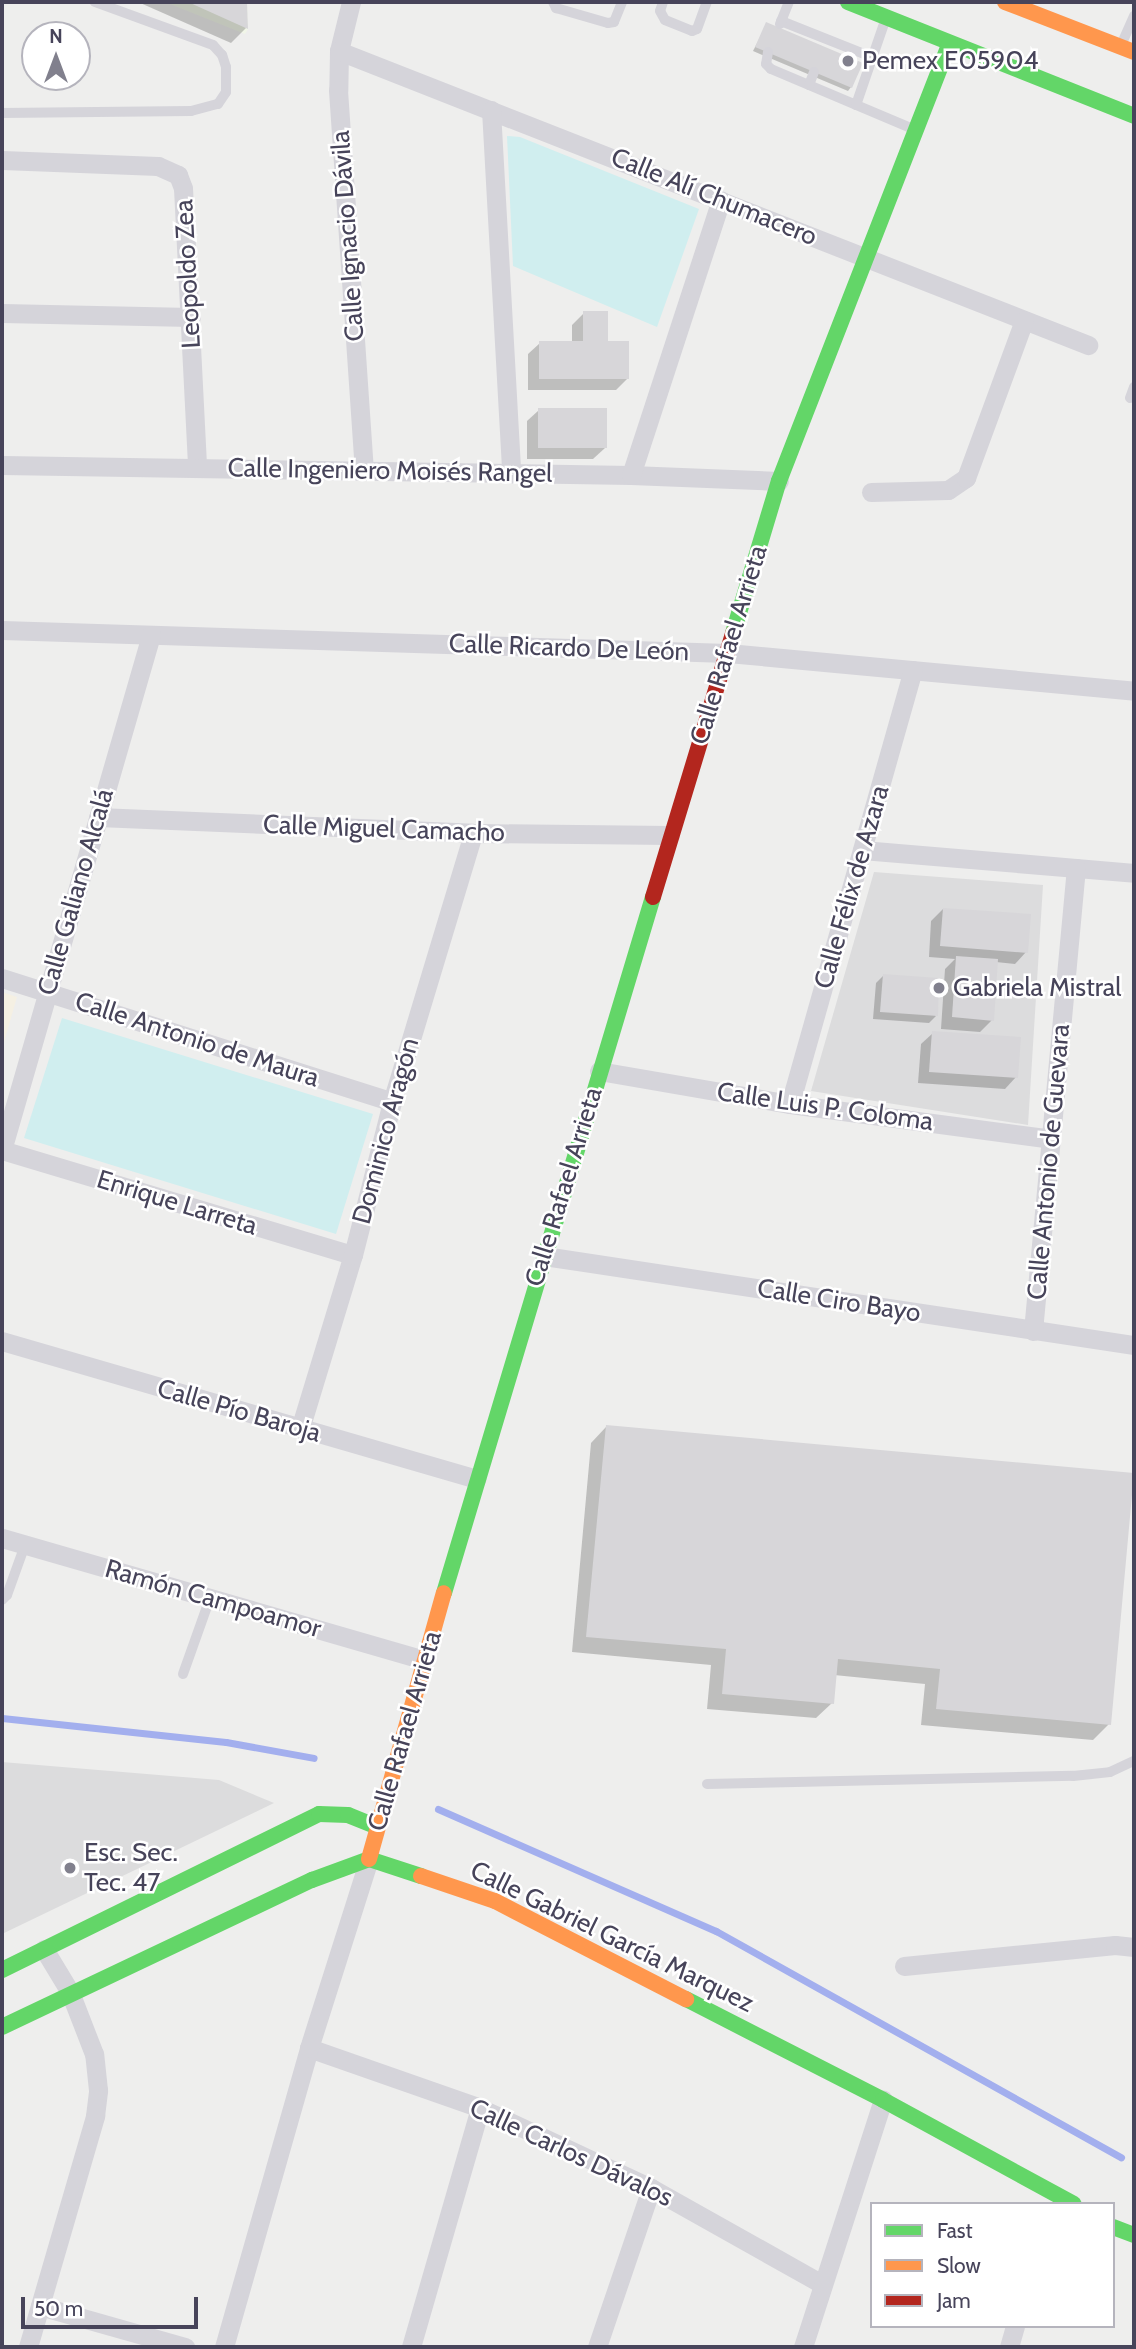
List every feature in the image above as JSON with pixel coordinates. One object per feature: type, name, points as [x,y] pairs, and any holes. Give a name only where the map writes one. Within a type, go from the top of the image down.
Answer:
[{"type":"street","name":"Calle Ignacio Dávila","points":[[351,2],[339,51],[338,90],[364,471]]},
{"type":"street","points":[[848,2],[1134,116]]},
{"type":"street","points":[[1005,2],[1127,50]]},
{"type":"street","name":"Calle Rafael Arrieta","points":[[224,2347],[309,2048],[369,1859],[476,1479],[779,481],[950,43]]},
{"type":"street","name":"Calle Alí Chumacero","points":[[339,51],[1088,345]]},
{"type":"street","points":[[491,110],[511,473]]},
{"type":"street","name":"Leopoldo Zea","points":[[2,160],[158,166],[174,171],[183,188],[197,468]]},
{"type":"street","points":[[631,475],[721,200]]},
{"type":"street","points":[[2,313],[191,317]]},
{"type":"street","points":[[872,492],[948,490],[966,478],[1024,320]]},
{"type":"street","name":"Calle Ingeniero Moisés Rangel","points":[[2,465],[631,475],[779,481]]},
{"type":"street","name":"Calle Ricardo De León","points":[[2,630],[728,653],[1134,691]]},
{"type":"street","name":"Calle Galiano Alcalá","points":[[2,1150],[152,635]]},
{"type":"street","name":"Calle Félix de Azara","points":[[790,1104],[913,670]]},
{"type":"street","name":"Calle Miguel Camacho","points":[[98,817],[473,834],[670,835]]},
{"type":"street","name":"Dominico Aragón","points":[[300,1429],[353,1255],[392,1102],[473,834]]},
{"type":"street","points":[[862,850],[1134,873]]},
{"type":"street","name":"Calle Antonio de Guevara","points":[[1033,1331],[1076,868]]},
{"type":"street","name":"Calle Antonio de Maura","points":[[2,978],[392,1102]]},
{"type":"street","name":"Calle Luis P. Coloma","points":[[599,1071],[790,1104],[1051,1139]]},
{"type":"street","name":"Enrique Larreta","points":[[2,1150],[353,1255]]},
{"type":"street","name":"Calle Ciro Bayo","points":[[544,1256],[1134,1345]]},
{"type":"street","name":"Calle Pío Baroja","points":[[2,1341],[476,1479]]},
{"type":"street","name":"Ramón Campoamor","points":[[2,1538],[425,1660]]},
{"type":"street","points":[[2,1970],[319,1814],[348,1815],[377,1828]]},
{"type":"street","points":[[2,2027],[70,1992],[312,1880],[369,1859]]},
{"type":"street","name":"Calle Gabriel García Marquez","points":[[369,1859],[495,1901],[883,2101],[1054,2198]]},
{"type":"street","points":[[904,1966],[1115,1945],[1134,1947]]},
{"type":"street","points":[[28,2347],[95,2116],[98,2090],[94,2054],[70,1992],[44,1949]]},
{"type":"street","name":"Calle Carlos Dávalos","points":[[309,2048],[481,2108],[652,2188],[822,2284]]},
{"type":"street","points":[[803,2347],[883,2101]]},
{"type":"street","points":[[411,2347],[481,2108]]},
{"type":"street","points":[[597,2347],[652,2188]]},
{"type":"street","points":[[1115,2228],[1134,2235]]},
{"type":"street","points":[[40,2306],[185,2347]]},
{"type":"street","points":[[1009,2347],[1015,2328]]},
{"type":"lane","points":[[2,113],[191,111],[218,104],[226,92],[226,67],[222,55],[212,46],[95,2]]},
{"type":"lane","points":[[553,2],[556,8],[608,23],[614,22],[622,2]]},
{"type":"lane","points":[[663,2],[660,10],[665,20],[692,31],[697,29],[708,2]]},
{"type":"lane","points":[[789,2],[780,24],[826,43],[874,58]]},
{"type":"lane","points":[[1127,50],[1134,16]]},
{"type":"lane","points":[[856,105],[886,17]]},
{"type":"lane","points":[[768,52],[765,64],[771,69],[916,131]]},
{"type":"lane","points":[[809,85],[814,72]]},
{"type":"lane","points":[[1130,398],[1134,387]]},
{"type":"lane","points":[[2,1600],[7,1595],[25,1545]]},
{"type":"lane","points":[[183,1675],[210,1598]]},
{"type":"lane","points":[[707,1784],[1073,1776],[1110,1772],[1134,1761]]},
{"type":"shaded area","points":[[165,2],[247,2],[248,29],[245,34]]},
{"type":"shaded area","points":[[507,136],[520,137],[699,209],[657,327],[513,266]]},
{"type":"shaded area","name":"Gabriela Mistral","points":[[874,872],[1043,885],[1028,1125],[811,1091]]},
{"type":"shaded area","points":[[2,992],[17,997],[2,1049]]},
{"type":"shaded area","points":[[62,1018],[373,1114],[336,1234],[24,1138]]},
{"type":"shaded area","name":"Esc. Sec. Tec. 47","points":[[2,1762],[219,1780],[274,1803],[2,1934]]},
{"type":"building","points":[[188,2],[247,2],[248,29]]},
{"type":"building","points":[[766,22],[863,63],[852,88],[755,47]]},
{"type":"building","points":[[583,311],[608,311],[608,341],[629,341],[629,379],[539,379],[539,341],[583,341]]},
{"type":"building","points":[[538,408],[607,408],[607,448],[538,448]]},
{"type":"building","points":[[943,908],[1031,914],[1028,953],[940,946]]},
{"type":"building","points":[[956,956],[998,959],[994,1021],[952,1017]]},
{"type":"building","points":[[883,974],[939,978],[938,1016],[880,1012]]},
{"type":"building","points":[[932,1031],[1021,1037],[1018,1078],[929,1072]]},
{"type":"building","points":[[606,1425],[1134,1473],[1111,1725],[936,1709],[940,1669],[838,1659],[834,1704],[722,1694],[726,1649],[586,1637]]},
{"type":"waterway","points":[[2,1718],[226,1742],[314,1758]]},
{"type":"waterway","points":[[438,1809],[716,1931],[1121,2157]]},
{"type":"traffic: fast","points":[[848,2],[1134,116]]},
{"type":"traffic: fast","points":[[733,633],[779,481],[950,43]]},
{"type":"traffic: fast","points":[[444,1593],[653,897]]},
{"type":"traffic: fast","points":[[2,1970],[319,1814],[348,1815],[377,1827]]},
{"type":"traffic: fast","points":[[2,2027],[312,1880],[369,1859],[421,1876]]},
{"type":"traffic: fast","points":[[686,1999],[883,2100],[1070,2202]]},
{"type":"traffic: fast","points":[[1115,2228],[1134,2235]]},
{"type":"traffic: slow","points":[[1005,2],[1134,52]]},
{"type":"traffic: slow","points":[[369,1859],[444,1593]]},
{"type":"traffic: slow","points":[[421,1876],[495,1901],[686,1999]]},
{"type":"traffic: jam","points":[[653,897],[733,633]]},
{"type":"place","name":"Pemex E05904","points":[[848,61]]},
{"type":"place","name":"Gabriela Mistral","points":[[939,988]]},
{"type":"place","name":"Esc. Sec. Tec. 47","points":[[70,1868]]}]
